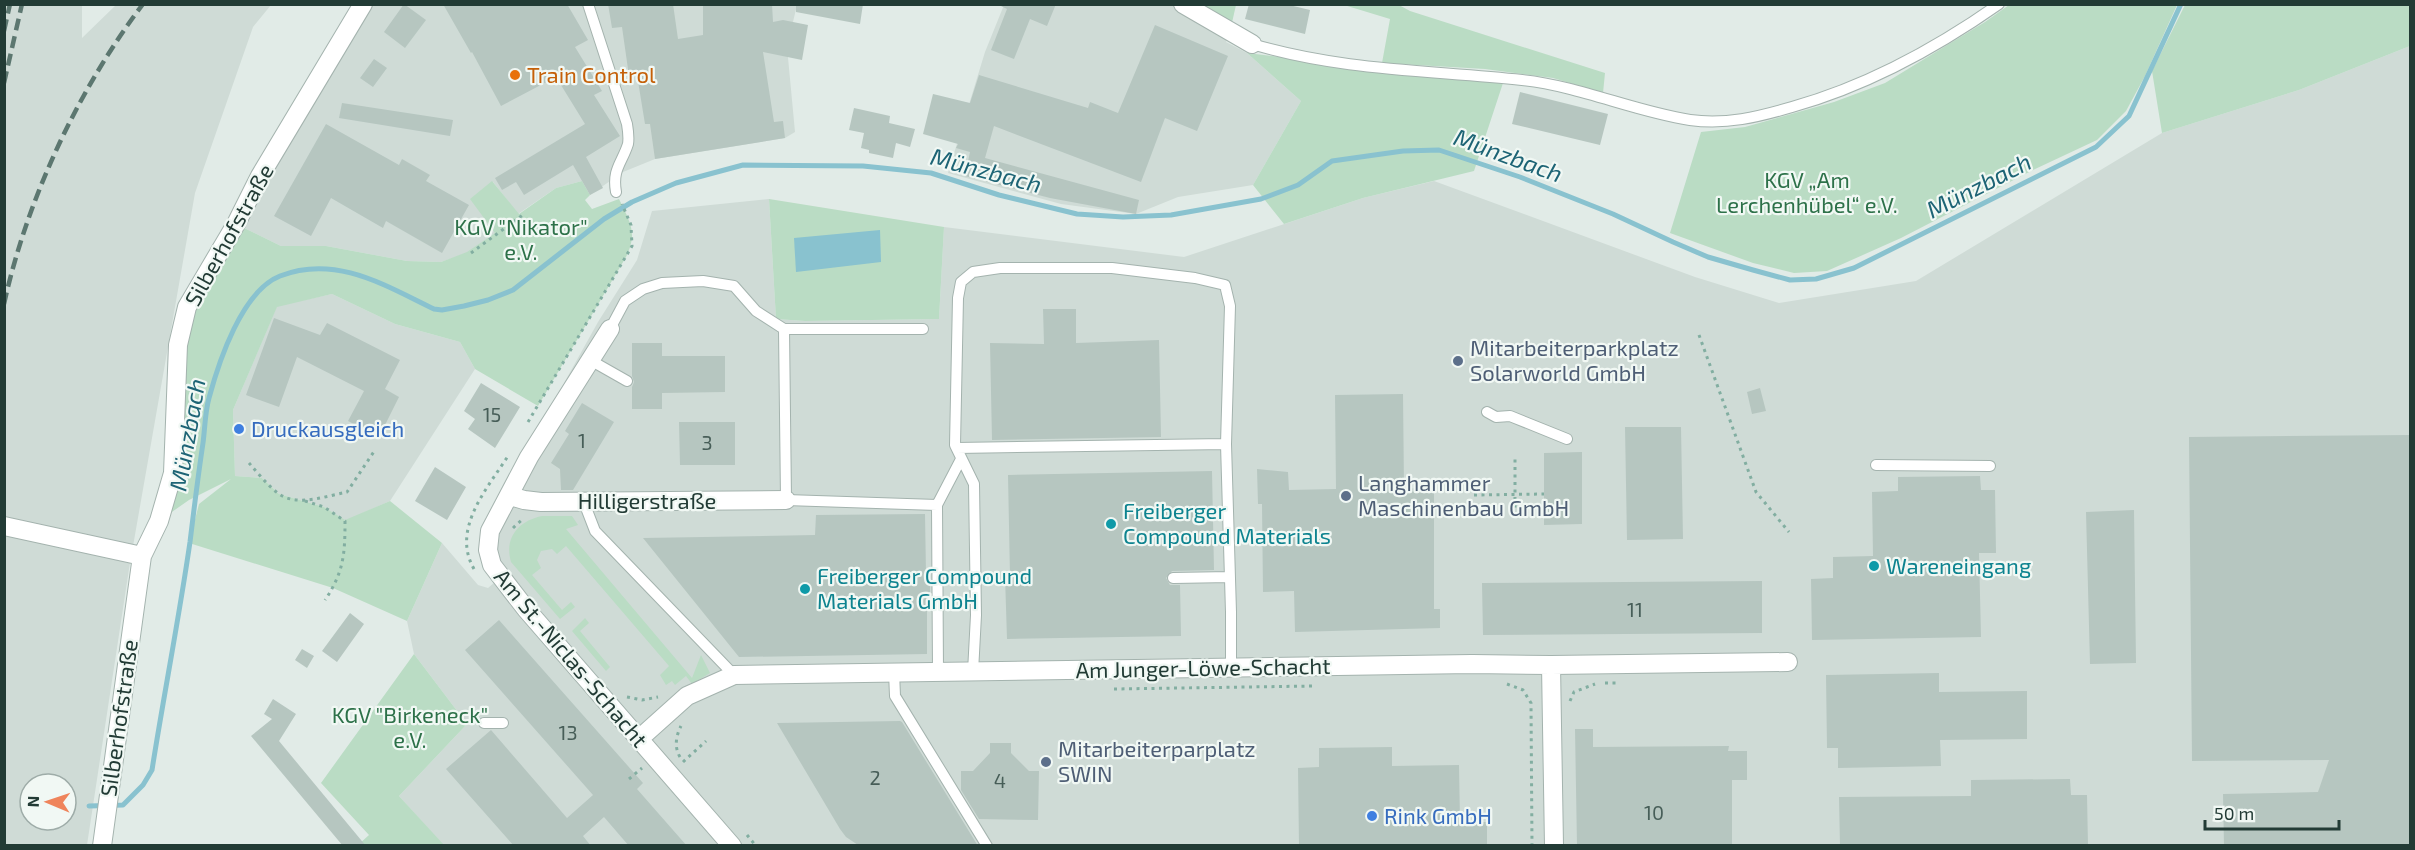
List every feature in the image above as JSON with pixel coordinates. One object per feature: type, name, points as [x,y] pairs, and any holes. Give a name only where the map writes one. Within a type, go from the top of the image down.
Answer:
[{"type":"street","name":"Silberhofstraße","points":[[102,846],[142,556],[159,520],[173,473],[178,345],[187,307],[236,224],[261,176],[363,4]]},
{"type":"street","points":[[1183,4],[1252,44]]},
{"type":"street","name":"Am St.-Niclas-Schacht","points":[[610,329],[529,457],[490,531],[488,550],[492,565],[500,578],[732,846]]},
{"type":"street","name":"Hilligerstraße","points":[[510,496],[541,502],[786,500]]},
{"type":"street","points":[[4,526],[142,556]]},
{"type":"street","name":"Am Junger-Löwe-Schacht","points":[[639,739],[680,702],[703,687],[734,675],[1463,664],[1788,662]]},
{"type":"street","points":[[1551,665],[1554,846]]},
{"type":"lane","points":[[588,4],[627,124],[628,142],[617,166],[614,181],[618,195]]},
{"type":"lane","points":[[1252,44],[1293,56],[1373,69],[1553,84],[1687,119],[1730,122],[1770,114],[1833,96],[1888,72],[1978,19],[1999,4]]},
{"type":"lane","points":[[973,672],[976,615],[974,484],[957,448],[955,397],[958,298],[961,282],[973,272],[1000,268],[1112,268],[1195,278],[1225,285],[1230,306],[1226,444],[1231,668]]},
{"type":"lane","points":[[610,329],[625,301],[643,289],[662,283],[703,281],[734,286],[756,311],[784,329],[922,329]]},
{"type":"lane","points":[[784,329],[786,500],[938,505]]},
{"type":"lane","points":[[590,360],[627,381]]},
{"type":"lane","points":[[1487,412],[1496,417],[1510,416],[1567,439]]},
{"type":"lane","points":[[957,448],[1226,444]]},
{"type":"lane","points":[[938,671],[938,505],[962,459]]},
{"type":"lane","points":[[1876,465],[1990,466]]},
{"type":"lane","points":[[583,500],[595,531],[734,675]]},
{"type":"lane","points":[[1173,578],[1230,577]]},
{"type":"lane","points":[[894,672],[895,696],[987,846]]},
{"type":"lane","points":[[484,723],[503,723]]},
{"type":"path","points":[[618,195],[627,215]]},
{"type":"path","points":[[471,253],[524,214]]},
{"type":"path","points":[[1699,335],[1756,492],[1789,532]]},
{"type":"path","points":[[303,500],[347,492],[375,450]]},
{"type":"path","points":[[1515,456],[1515,515]]},
{"type":"path","points":[[249,463],[279,494],[324,507],[345,520],[345,554],[333,588],[325,600]]},
{"type":"path","points":[[1474,495],[1544,494]]},
{"type":"path","points":[[512,530],[528,516]]},
{"type":"path","points":[[1498,682],[1523,690],[1531,703],[1532,846]]},
{"type":"path","points":[[1569,707],[1574,692],[1600,682],[1611,685],[1620,683]]},
{"type":"path","points":[[1105,689],[1315,686]]},
{"type":"path","points":[[625,697],[633,700],[650,700],[670,689],[692,716],[682,725],[676,741],[677,751],[683,762]]},
{"type":"path","points":[[742,829],[756,846]]},
{"type":"shaded area","points":[[5,5],[82,5],[82,38],[116,5],[271,5],[253,27],[195,193],[129,569],[87,845],[5,846]]},
{"type":"shaded area","points":[[363,5],[797,5],[787,47],[795,132],[785,138],[655,159],[623,172],[590,195],[582,181],[556,188],[518,214],[493,182],[495,233],[467,253],[441,262],[407,261],[326,246],[281,246],[236,224]]},
{"type":"shaded area","points":[[1004,5],[1183,5],[1231,33],[1226,42],[1247,53],[1301,101],[1253,185],[1178,197],[1136,214],[1061,204],[948,173],[985,52]]},
{"type":"shaded area","points":[[2410,46],[2410,845],[444,846],[399,796],[467,724],[414,654],[407,621],[442,543],[478,585],[488,588],[495,582],[490,516],[598,322],[637,260],[652,211],[769,199],[776,319],[805,321],[939,319],[944,227],[1184,257],[1363,198],[1434,181],[1695,277],[1779,303],[1916,281],[2162,133],[2299,90]]},
{"type":"shaded area","points":[[332,294],[395,324],[460,342],[475,369],[390,501],[345,521],[324,507],[279,494],[262,478],[235,476],[233,410],[277,306]]},
{"type":"green space","points":[[1203,5],[1236,5],[1231,27],[1203,9]]},
{"type":"green space","points":[[1344,5],[1399,5],[1410,11],[1605,73],[1603,93],[1553,78],[1485,69],[1382,63],[1390,19]]},
{"type":"green space","name":"KGV „Am Lerchenhübel“ e.V.","points":[[2009,5],[2177,5],[2145,76],[2126,111],[2097,140],[1901,238],[1827,271],[1794,273],[1753,263],[1670,233],[1701,132],[1745,127],[1834,102],[1885,83]]},
{"type":"green space","points":[[2185,5],[2410,5],[2410,46],[2299,90],[2162,133],[2152,71]]},
{"type":"green space","points":[[1247,53],[1503,83],[1474,171],[1363,198],[1284,224],[1253,185],[1301,101]]},
{"type":"green space","name":"KGV \"Nikator\" e.V.","points":[[492,181],[519,214],[556,188],[582,181],[590,195],[585,200],[592,209],[619,199],[631,228],[632,241],[626,257],[538,406],[475,369],[460,342],[395,324],[332,294],[277,307],[233,410],[235,476],[262,478],[279,494],[324,507],[345,520],[390,501],[442,543],[407,621],[333,588],[189,543],[199,504],[231,479],[189,500],[159,521],[178,345],[236,224],[281,246],[326,246],[407,261],[441,262],[467,252],[495,233],[470,199]]},
{"type":"green space","points":[[769,199],[944,227],[939,319],[805,321],[776,319]]},
{"type":"green space","points":[[572,516],[578,525],[566,529],[692,678],[701,655],[710,673],[692,684],[686,676],[675,685],[672,681],[666,685],[660,675],[669,666],[566,546],[557,554],[552,549],[541,551],[537,560],[541,568],[532,575],[562,610],[571,602],[575,607],[560,619],[511,562],[509,553],[511,538],[520,526],[533,518]]},
{"type":"green space","points":[[585,618],[589,623],[580,631],[610,667],[606,671],[572,631]]},
{"type":"green space","name":"KGV \"Birkeneck\" e.V.","points":[[414,654],[467,724],[399,796],[444,845],[358,845],[369,835],[321,783]]},
{"type":"water","points":[[880,230],[881,262],[796,272],[794,238]]},
{"type":"building","points":[[404,4],[426,20],[405,48],[384,32]]},
{"type":"building","points":[[443,4],[567,4],[588,40],[575,47],[602,91],[594,95],[620,136],[586,157],[603,188],[590,195],[573,165],[524,195],[516,182],[502,190],[495,178],[585,124],[556,77],[501,106]]},
{"type":"building","points":[[608,4],[673,4],[678,39],[703,35],[703,4],[772,4],[773,22],[783,20],[808,25],[802,60],[763,52],[774,122],[783,121],[785,138],[655,159],[650,124],[645,124],[637,75],[629,76],[622,27],[612,28]]},
{"type":"building","points":[[796,4],[863,4],[860,24],[796,12]]},
{"type":"building","points":[[997,4],[1056,4],[1047,26],[1030,19],[1014,59],[991,50],[1007,9]]},
{"type":"building","points":[[1249,4],[1285,4],[1310,10],[1305,34],[1245,19]]},
{"type":"building","points":[[1155,25],[1228,56],[1197,131],[1165,118],[1141,182],[994,126],[985,158],[1139,200],[1136,214],[1050,198],[965,176],[970,152],[956,148],[958,144],[923,134],[933,94],[970,103],[979,75],[1088,108],[1090,102],[1118,113]]},
{"type":"building","points":[[374,59],[387,68],[373,87],[360,78]]},
{"type":"building","points":[[1520,92],[1608,114],[1600,145],[1512,124]]},
{"type":"building","points":[[342,103],[453,120],[450,136],[339,118]]},
{"type":"building","points":[[854,108],[890,116],[889,123],[915,129],[910,147],[896,143],[893,158],[869,153],[869,150],[861,148],[864,133],[849,130]]},
{"type":"building","points":[[326,124],[399,165],[402,159],[430,175],[426,181],[469,205],[442,253],[386,221],[383,228],[331,198],[311,236],[274,216]]},
{"type":"building","points":[[1043,309],[1076,309],[1076,343],[1159,340],[1161,437],[992,440],[990,343],[1044,344]]},
{"type":"building","points":[[274,318],[320,335],[327,323],[400,360],[385,389],[399,397],[379,437],[348,421],[364,391],[297,357],[279,407],[246,395]]},
{"type":"building","points":[[632,343],[662,343],[662,356],[725,356],[725,392],[662,393],[662,409],[632,409],[634,382]]},
{"type":"building","points":[[481,383],[520,407],[495,448],[468,429],[475,419],[464,411]]},
{"type":"building","points":[[1760,388],[1766,411],[1752,414],[1747,392]]},
{"type":"building","name":"Langhammer Maschinenbau GmbH","points":[[1403,394],[1404,488],[1434,489],[1434,609],[1440,609],[1440,628],[1295,632],[1294,591],[1263,592],[1262,504],[1258,504],[1257,469],[1288,472],[1289,490],[1336,489],[1335,395]]},
{"type":"building","points":[[582,403],[614,422],[573,490],[561,490],[560,469],[551,463],[569,434],[565,431]]},
{"type":"building","points":[[679,422],[735,422],[735,465],[680,465]]},
{"type":"building","points":[[1625,427],[1681,427],[1683,539],[1627,540]]},
{"type":"building","points":[[2410,435],[2410,846],[2224,846],[2223,794],[2318,792],[2329,760],[2192,761],[2189,437]]},
{"type":"building","points":[[1582,452],[1582,524],[1544,525],[1544,453]]},
{"type":"building","points":[[435,467],[466,487],[447,520],[415,501]]},
{"type":"building","name":"Freiberger Compound Materials","points":[[1212,471],[1214,570],[1172,571],[1166,578],[1170,585],[1180,585],[1181,636],[1007,639],[1005,576],[1010,576],[1008,475]]},
{"type":"building","name":"Wareneingang","points":[[1980,476],[1981,490],[1995,490],[1996,553],[1979,553],[1981,637],[1812,640],[1811,579],[1833,578],[1833,557],[1873,556],[1872,492],[1898,491],[1898,477]]},
{"type":"building","points":[[2134,510],[2136,663],[2090,664],[2086,512]]},
{"type":"building","name":"Freiberger Compound Materials GmbH","points":[[925,514],[926,574],[930,574],[930,605],[927,605],[927,654],[739,657],[643,538],[815,535],[816,515]]},
{"type":"building","points":[[1762,581],[1762,633],[1483,635],[1482,583]]},
{"type":"building","points":[[350,613],[364,624],[337,662],[322,651]]},
{"type":"building","points":[[499,620],[643,783],[637,789],[687,846],[629,846],[604,817],[583,836],[591,846],[514,846],[446,769],[491,730],[567,818],[593,795],[465,650]]},
{"type":"building","points":[[302,649],[314,656],[307,668],[295,660]]},
{"type":"building","points":[[1939,673],[1939,692],[2027,691],[2027,739],[1940,740],[1941,766],[1838,768],[1838,748],[1827,748],[1826,675]]},
{"type":"building","points":[[273,699],[296,714],[279,741],[366,846],[343,846],[251,736],[272,719],[264,714]]},
{"type":"building","points":[[900,721],[978,846],[858,845],[846,837],[840,829],[777,723]]},
{"type":"building","points":[[1575,729],[1593,729],[1593,747],[1729,746],[1728,751],[1747,751],[1747,780],[1732,780],[1732,846],[1577,846]]},
{"type":"building","points":[[990,743],[1011,743],[1011,753],[1029,771],[1039,771],[1038,820],[979,819],[961,790],[961,771],[973,771],[990,753]]},
{"type":"building","points":[[1392,747],[1392,766],[1459,765],[1460,822],[1487,822],[1487,846],[1299,846],[1298,768],[1319,767],[1319,748]]},
{"type":"building","points":[[2070,779],[2071,795],[2087,795],[2088,846],[1840,846],[1839,797],[1971,796],[1971,780]]},
{"type":"waterway","name":"Münzbach","points":[[89,806],[123,805],[143,785],[152,770],[186,570],[209,398],[226,347],[243,311],[266,284],[280,276],[301,270],[341,271],[379,283],[434,309],[464,306],[513,290],[604,219],[632,202],[676,183],[743,165],[863,166],[931,173],[999,195],[1077,214],[1123,217],[1171,215],[1261,199],[1298,185],[1332,161],[1403,151],[1439,150],[1520,177],[1613,214],[1708,257],[1790,280],[1816,279],[1854,268],[2096,147],[2129,116],[2181,4]]},
{"type":"railway","points":[[4,31],[10,4]]},
{"type":"railway","points":[[4,83],[22,4]]},
{"type":"railway","points":[[4,304],[26,225],[58,147],[97,72],[143,4]]},
{"type":"place","name":"Train Control","points":[[515,75]]},
{"type":"place","name":"Mitarbeiterparkplatz Solarworld GmbH","points":[[1458,361]]},
{"type":"place","name":"Druckausgleich","points":[[239,429]]},
{"type":"place","name":"Langhammer Maschinenbau GmbH","points":[[1346,496]]},
{"type":"place","name":"Freiberger Compound Materials","points":[[1111,524]]},
{"type":"place","name":"Wareneingang","points":[[1874,566]]},
{"type":"place","name":"Freiberger Compound Materials GmbH","points":[[805,589]]},
{"type":"place","name":"Mitarbeiterparplatz SWIN","points":[[1046,762]]},
{"type":"place","name":"Rink GmbH","points":[[1372,816]]}]
